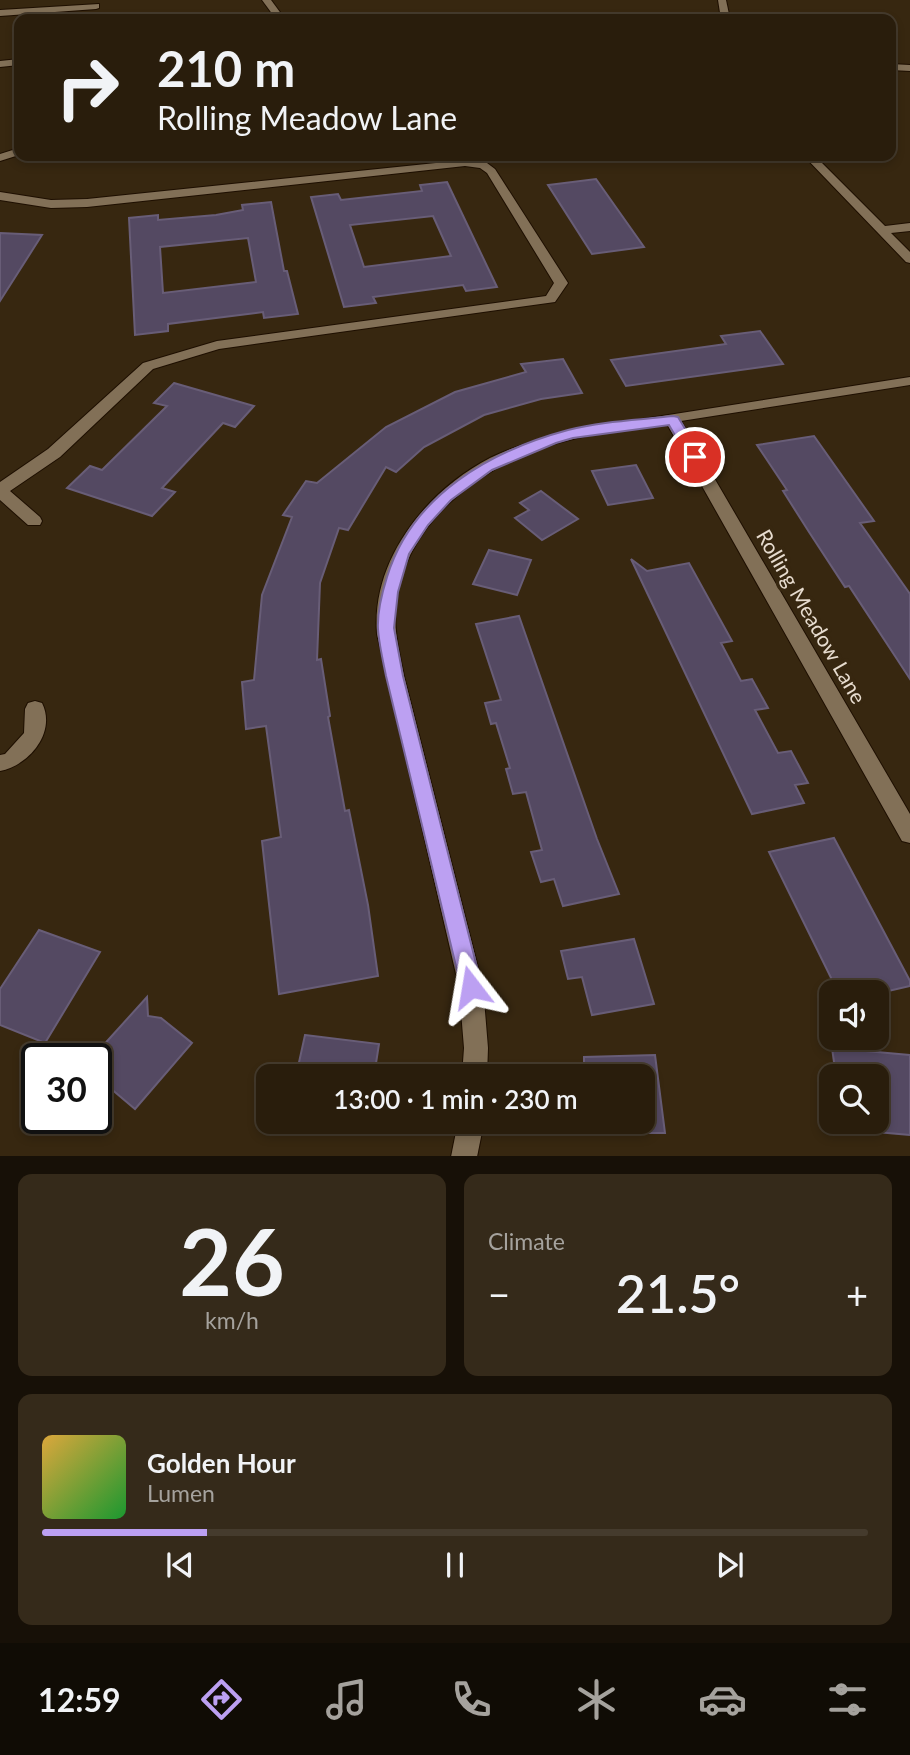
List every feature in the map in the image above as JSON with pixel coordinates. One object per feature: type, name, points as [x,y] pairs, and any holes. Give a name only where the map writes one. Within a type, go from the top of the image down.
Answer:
[{"type":"street","points":[[266,0],[277,14]]},
{"type":"street","points":[[0,13],[96,6]]},
{"type":"street","points":[[814,161],[910,259]]},
{"type":"street","points":[[0,196],[51,204],[87,203],[465,163],[483,165],[502,184],[561,283],[550,299],[217,345],[148,366],[54,453],[0,491],[34,521]]},
{"type":"street","points":[[883,230],[910,227]]},
{"type":"street","points":[[475,1064],[471,987],[395,676],[386,628],[390,592],[402,554],[422,521],[445,496],[486,466],[572,433],[673,420],[910,382]]},
{"type":"street","name":"Rolling Meadow Lane","points":[[673,420],[910,834]]},
{"type":"street","points":[[0,763],[11,761],[34,736],[36,709]]},
{"type":"street","points":[[464,1156],[469,1134]]},
{"type":"building","points":[[596,179],[644,247],[592,254],[548,185]]},
{"type":"building","points":[[447,182],[497,287],[466,291],[463,285],[373,297],[376,303],[344,307],[311,197],[338,194],[341,200],[422,191],[420,185]],"holes":[[[433,216],[451,256],[364,267],[350,225]]]},
{"type":"building","points":[[271,202],[284,271],[287,271],[298,314],[264,318],[263,312],[168,324],[168,331],[135,335],[129,218],[158,215],[158,220],[216,215],[243,210],[242,205]],"holes":[[[248,238],[256,282],[163,293],[160,247]]]},
{"type":"building","points":[[0,233],[42,235],[0,301]]},
{"type":"building","points":[[760,331],[783,364],[626,386],[611,360],[726,344],[721,336]]},
{"type":"building","points":[[563,359],[582,393],[541,399],[484,415],[424,447],[396,472],[386,467],[348,530],[339,528],[320,583],[317,660],[321,659],[330,716],[328,717],[345,811],[349,810],[368,905],[378,976],[279,994],[262,841],[281,837],[266,726],[246,729],[242,682],[254,680],[262,595],[292,517],[283,515],[306,481],[317,483],[386,427],[455,392],[526,372],[521,364]]},
{"type":"building","points":[[174,383],[254,406],[235,427],[223,423],[162,488],[175,492],[152,516],[67,488],[90,466],[102,470],[167,406],[154,403]]},
{"type":"building","points":[[814,436],[874,521],[860,523],[910,594],[910,679],[849,586],[845,587],[809,532],[783,491],[787,490],[757,445]]},
{"type":"building","points":[[636,465],[653,498],[608,505],[592,471]]},
{"type":"building","points":[[541,491],[578,519],[542,540],[515,518],[529,510],[520,503]]},
{"type":"building","points":[[489,550],[531,560],[517,595],[473,584]]},
{"type":"building","points":[[631,559],[647,571],[689,563],[732,641],[721,643],[741,681],[752,679],[768,708],[755,710],[778,753],[791,751],[808,783],[795,785],[804,803],[752,814]]},
{"type":"building","points":[[519,616],[619,894],[563,906],[554,879],[541,882],[531,852],[542,850],[526,792],[513,794],[506,769],[510,768],[496,723],[491,724],[485,703],[501,700],[476,624]]},
{"type":"building","points":[[834,838],[910,981],[910,986],[889,991],[889,980],[832,980],[769,852]]},
{"type":"building","points":[[39,930],[100,952],[45,1043],[0,1025],[0,989]]},
{"type":"building","points":[[634,939],[654,1004],[592,1015],[582,977],[568,979],[561,951]]},
{"type":"building","points":[[147,997],[148,1016],[161,1018],[192,1043],[135,1109],[112,1090],[112,1043],[105,1043]]},
{"type":"building","points":[[305,1035],[379,1044],[376,1064],[299,1064]]},
{"type":"building","points":[[832,1050],[910,1055],[910,1135],[889,1133],[889,1064],[834,1064]]},
{"type":"building","points":[[655,1055],[665,1133],[655,1133],[655,1064],[584,1064],[584,1057]]},
{"type":"route","points":[[471,987],[395,676],[386,628],[390,592],[402,554],[422,521],[445,496],[486,466],[572,433],[673,420],[695,457]]}]
